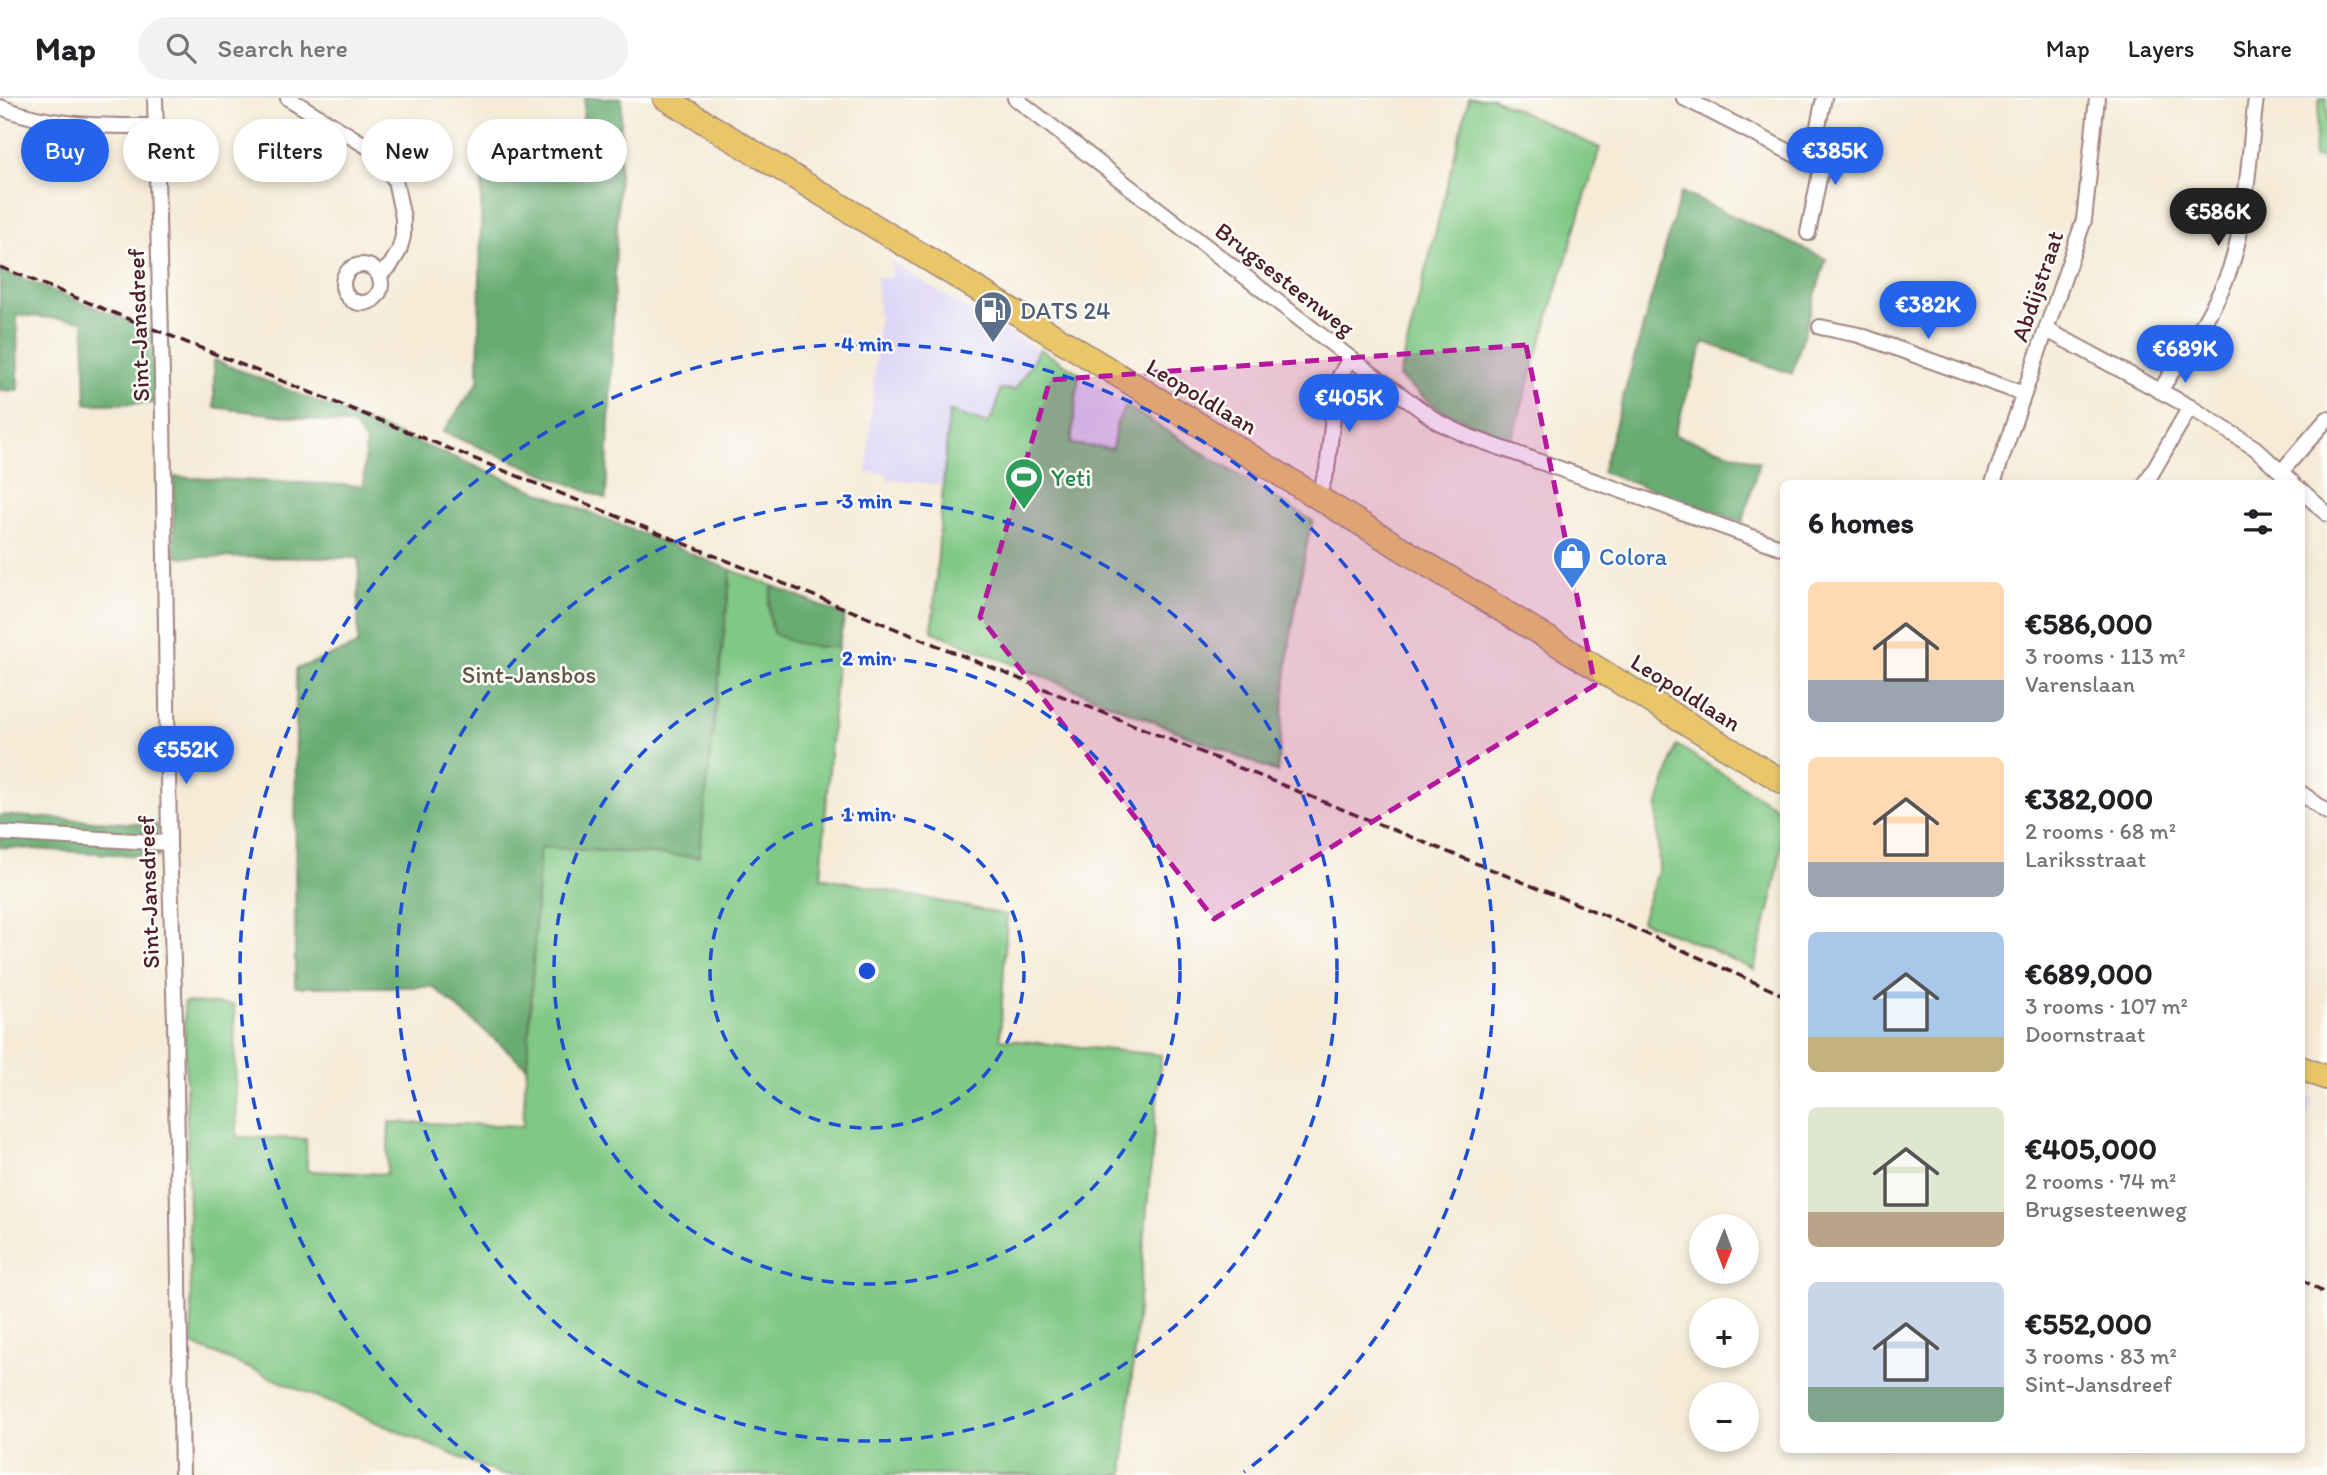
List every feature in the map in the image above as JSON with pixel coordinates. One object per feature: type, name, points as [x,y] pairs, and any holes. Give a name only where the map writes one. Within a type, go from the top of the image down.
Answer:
[{"type":"main road","name":"Leopoldlaan","points":[[665,98],[1780,780]]},
{"type":"street","name":"Sint-Jansdreef","points":[[155,98],[156,119]]},
{"type":"street","points":[[288,98],[373,150],[395,180],[403,218],[403,236],[399,251],[390,266],[379,275]]},
{"type":"street","name":"Brugsesteenweg","points":[[1017,98],[1350,358],[1438,422],[1470,437],[1780,547]]},
{"type":"street","points":[[1684,98],[1821,168],[1808,233]]},
{"type":"street","points":[[1810,163],[1824,98]]},
{"type":"street","name":"Abdijstraat","points":[[1994,480],[2084,220],[2097,98]]},
{"type":"street","points":[[2160,391],[2199,331],[2230,270],[2242,216],[2256,98]]},
{"type":"street","points":[[0,107],[55,122],[123,126]]},
{"type":"street","name":"Sint-Jansdreef","points":[[157,182],[182,1475]]},
{"type":"street","points":[[1820,327],[1859,335],[2024,394]]},
{"type":"street","points":[[2047,330],[2190,407],[2255,448],[2290,480]]},
{"type":"street","points":[[1318,497],[1327,470],[1337,381],[1350,358]]},
{"type":"street","points":[[2148,480],[2190,407]]},
{"type":"street","points":[[2281,472],[2327,419]]},
{"type":"street","points":[[2305,494],[2327,514]]},
{"type":"street","points":[[2305,796],[2327,812]]},
{"type":"street","points":[[0,833],[169,843]]},
{"type":"highlighted area","points":[[1526,345],[1595,685],[1214,919],[980,617],[1050,380]]},
{"type":"shaded area","points":[[891,261],[958,304],[1079,373],[1126,406],[1117,424],[1109,471],[932,631],[943,485],[887,479],[887,474],[867,472],[879,317],[876,277],[892,278]]},
{"type":"shaded area","points":[[2305,1095],[2313,1099],[2305,1120]]},
{"type":"green space","points":[[585,98],[622,98],[621,119],[583,119]]},
{"type":"green space","points":[[1469,98],[1493,98],[1600,148],[1511,441],[1439,410],[1399,377]]},
{"type":"green space","points":[[2320,98],[2327,98],[2327,159],[2313,157]]},
{"type":"green space","points":[[482,182],[619,182],[606,499],[443,432],[478,382]]},
{"type":"green space","points":[[1681,192],[1826,259],[1792,374],[1704,342],[1674,435],[1759,462],[1743,522],[1602,472]]},
{"type":"green space","points":[[0,270],[157,332],[158,403],[86,404],[84,321],[17,315],[18,391],[0,390]]},
{"type":"green space","points":[[1040,349],[1079,373],[1071,444],[1112,449],[1117,423],[1126,406],[1313,521],[1290,640],[1277,772],[932,631],[949,411],[988,424],[996,409],[1000,389],[1015,390]]},
{"type":"green space","name":"Sint-Jansbos","points":[[214,360],[731,570],[699,857],[540,847],[527,1067],[433,987],[295,987],[296,669],[358,645],[359,558],[174,557],[174,477],[363,486],[366,442],[353,425],[214,407]]},
{"type":"green space","points":[[731,570],[773,586],[768,605],[816,647],[838,647],[821,877],[1007,915],[1000,1039],[1161,1055],[1123,1475],[501,1475],[192,1344],[184,1002],[234,1005],[237,1137],[306,1139],[307,1171],[387,1174],[389,1122],[523,1126],[539,847],[699,857]]},
{"type":"green space","points":[[773,586],[845,616],[838,647],[804,645],[773,633],[769,610]]},
{"type":"green space","points":[[1677,745],[1780,810],[1777,872],[1754,970],[1641,921],[1659,868],[1657,808]]},
{"type":"green space","points":[[0,815],[157,825],[159,857],[0,847]]},
{"type":"railway","points":[[0,267],[1604,915],[1780,994]]},
{"type":"railway","points":[[2305,1281],[2327,1295]]},
{"type":"place","name":"DATS 24","points":[[993,344]]},
{"type":"place","name":"Yeti","points":[[1024,511]]},
{"type":"place","name":"Colora","points":[[1572,590]]}]
